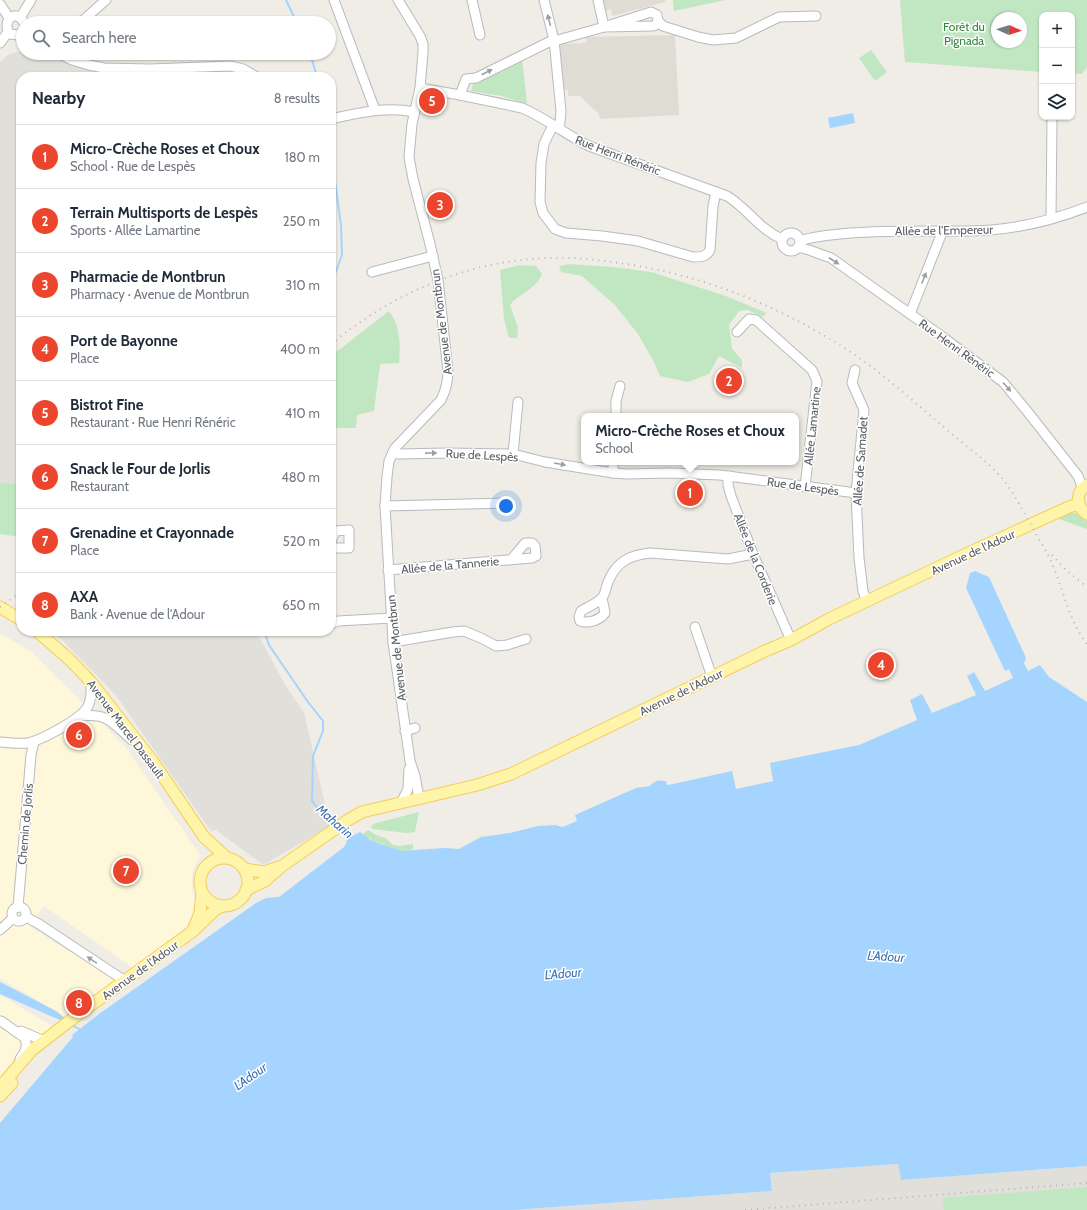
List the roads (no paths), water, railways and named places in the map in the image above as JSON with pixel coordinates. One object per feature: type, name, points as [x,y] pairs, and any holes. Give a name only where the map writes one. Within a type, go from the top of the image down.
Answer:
[{"type":"main road","points":[[1085,486],[1078,496],[1079,504],[1087,514]]},
{"type":"main road","name":"Avenue de l'Adour","points":[[246,890],[265,881],[282,866],[348,820],[362,812],[477,785],[511,774],[791,640],[829,619],[982,547],[1069,507],[1079,504]]},
{"type":"main road","points":[[0,608],[16,617]]},
{"type":"main road","name":"Avenue Marcel Dassault","points":[[43,636],[70,660],[91,682],[142,748],[204,837],[226,858]]},
{"type":"main road","name":"Avenue Marcel Dassault","points":[[204,837],[208,863]]},
{"type":"main road","points":[[193,931],[200,913],[202,893],[200,880],[201,874],[208,863],[219,858],[226,858],[236,861],[245,869],[248,880],[246,890],[238,901],[229,906],[223,906],[211,902],[202,893]]},
{"type":"main road","name":"Avenue de l'Adour","points":[[245,869],[264,872],[282,866]]},
{"type":"main road","name":"Avenue de l'Adour","points":[[2,1085],[32,1050],[193,931],[216,909],[223,906]]},
{"type":"main road","points":[[0,1096],[36,1054],[44,1041]]},
{"type":"street","points":[[24,16],[31,0]]},
{"type":"street","points":[[88,16],[106,0]]},
{"type":"street","points":[[334,0],[375,110]]},
{"type":"street","name":"Avenue de Montbrun","points":[[400,0],[420,36],[422,44],[423,52],[420,88],[412,124],[409,157],[413,179],[433,256],[439,288],[448,371],[446,391],[441,400],[393,452],[388,467],[385,506],[393,642],[405,732],[419,798]]},
{"type":"street","points":[[472,0],[480,35]]},
{"type":"street","points":[[544,0],[554,40],[561,111],[560,123],[555,127],[544,144],[541,163],[540,202],[542,213],[555,229],[566,233],[638,241],[693,257],[702,257],[708,254],[710,250],[713,206],[716,192]]},
{"type":"street","points":[[598,0],[604,27]]},
{"type":"street","points":[[0,4],[9,18]]},
{"type":"street","points":[[460,95],[466,79],[476,78],[554,40],[604,27],[651,12],[657,15],[658,21],[664,26],[698,37],[713,40],[736,38],[779,17],[816,16]]},
{"type":"street","points":[[9,18],[16,17]]},
{"type":"street","points":[[9,18],[6,26],[8,32],[13,35],[16,34]]},
{"type":"street","points":[[0,43],[8,32]]},
{"type":"street","points":[[72,60],[104,68],[150,69],[230,66],[244,69],[249,72]]},
{"type":"street","name":"Rue Henri Rénéric","points":[[420,88],[522,108],[589,146],[716,192],[734,200],[765,230],[782,239]]},
{"type":"street","points":[[336,118],[375,110],[397,109],[414,112]]},
{"type":"street","points":[[1051,218],[1052,120]]},
{"type":"street","name":"Allée de l'Empereur","points":[[799,244],[819,235],[890,231],[964,231],[999,229],[1019,226],[1051,218],[1087,207]]},
{"type":"street","points":[[910,314],[943,230]]},
{"type":"street","points":[[792,233],[797,236],[799,244],[791,251],[785,250],[782,245],[782,239],[786,234],[792,233]]},
{"type":"street","name":"Rue Henri Rénéric","points":[[799,244],[809,250],[830,258],[1003,382],[1085,486]]},
{"type":"street","points":[[372,272],[433,256]]},
{"type":"street","name":"Allée Lamartine","points":[[737,332],[748,319],[756,320],[812,370],[817,381],[805,487]]},
{"type":"street","name":"Allée de Samadet","points":[[855,370],[852,383],[864,410],[856,493],[859,558],[863,591],[867,602]]},
{"type":"street","points":[[616,413],[616,401],[620,386]]},
{"type":"street","points":[[513,454],[518,402]]},
{"type":"street","name":"Rue de Lespès","points":[[393,452],[398,454],[513,454],[581,464]]},
{"type":"street","points":[[613,465],[613,473]]},
{"type":"street","name":"Rue de Lespès","points":[[593,466],[613,473],[670,473],[730,476],[856,493]]},
{"type":"street","name":"Allée de la Corderie","points":[[730,476],[728,480],[730,490],[753,554],[791,640]]},
{"type":"street","points":[[385,506],[508,502]]},
{"type":"street","points":[[336,531],[349,530],[350,548],[336,548]]},
{"type":"street","points":[[602,598],[609,579],[617,567],[626,559],[638,554],[650,553],[728,559],[753,554]]},
{"type":"street","name":"Allée de la Tannerie","points":[[388,570],[512,560]]},
{"type":"street","points":[[336,622],[392,618]]},
{"type":"street","points":[[695,628],[712,677]]},
{"type":"street","points":[[393,642],[464,631],[496,646],[507,645],[526,639]]},
{"type":"street","points":[[88,707],[91,682]]},
{"type":"street","points":[[0,742],[34,742],[80,716],[88,707],[97,703],[107,702]]},
{"type":"street","points":[[80,716],[92,714],[102,716],[113,723],[142,748]]},
{"type":"street","points":[[405,732],[415,728]]},
{"type":"street","name":"Chemin de Jorlis","points":[[18,907],[31,755],[34,742]]},
{"type":"street","points":[[401,803],[408,789],[410,761]]},
{"type":"street","points":[[18,907],[25,910],[27,914],[24,920],[20,922],[13,918],[13,910],[18,907]]},
{"type":"street","points":[[26,917],[125,981]]},
{"type":"street","points":[[0,930],[13,918]]},
{"type":"street","points":[[0,1020],[44,1041]]},
{"type":"street","points":[[0,1020],[25,1038],[27,1042],[25,1051],[2,1085]]},
{"type":"water","points":[[853,113],[855,123],[830,128],[828,118]]},
{"type":"water","name":"L'Adour","points":[[975,571],[989,577],[1026,658],[1024,663],[1028,671],[1040,665],[1049,677],[1087,702],[1087,1166],[901,1180],[898,1164],[770,1173],[772,1191],[514,1210],[0,1210],[0,1123],[73,1037],[72,1035],[99,1014],[256,903],[266,898],[279,897],[344,847],[347,842],[346,839],[360,832],[372,841],[401,851],[444,848],[459,849],[481,837],[510,833],[538,826],[555,825],[563,827],[577,821],[575,815],[636,788],[650,786],[657,781],[666,781],[667,785],[732,771],[736,789],[773,781],[770,763],[859,745],[917,720],[910,700],[922,694],[932,713],[976,695],[967,676],[974,672],[985,691],[1013,678],[1009,669],[1005,671],[966,588],[970,573]]},
{"type":"water","points":[[0,982],[56,1011],[65,1018],[60,1020],[0,994]]},
{"type":"waterway","name":"Maharin","points":[[286,0],[294,16]]},
{"type":"waterway","name":"Maharin","points":[[312,60],[316,72]]},
{"type":"waterway","name":"Maharin","points":[[336,188],[341,225],[342,255],[336,271]]},
{"type":"waterway","name":"Maharin","points":[[266,636],[269,645],[308,702],[323,721],[323,731],[313,756],[312,801],[322,813],[333,817],[338,822]]},
{"type":"waterway","name":"Maharin","points":[[344,828],[352,837]]},
{"type":"waterway","points":[[72,1025],[79,1029]]},
{"type":"railway","points":[[336,340],[380,309],[434,282],[463,272],[522,260],[572,258],[633,265],[692,278],[748,298],[803,324],[829,338],[855,355],[900,389],[984,460],[997,473],[1013,494],[1047,553],[1053,565],[1072,618],[1087,644]]},
{"type":"railway","points":[[1052,555],[1066,570],[1087,587]]},
{"type":"railway","points":[[0,607],[16,596]]},
{"type":"railway","points":[[745,1210],[1087,1183]]},
{"type":"place","name":"Bistrot Fine","points":[[432,101]]},
{"type":"place","name":"Pharmacie de Montbrun","points":[[440,205]]},
{"type":"place","name":"Terrain Multisports de Lespès","points":[[729,381]]},
{"type":"place","name":"Micro-Crèche Roses et Choux","points":[[690,493]]},
{"type":"place","name":"Port de Bayonne","points":[[881,665]]},
{"type":"place","name":"Snack le Four de Jorlis","points":[[79,735]]},
{"type":"place","name":"Grenadine et Crayonnade","points":[[126,871]]},
{"type":"place","name":"AXA","points":[[79,1003]]},
{"type":"park label","name":"Forêt du Pignada","points":[[964,33]]}]
